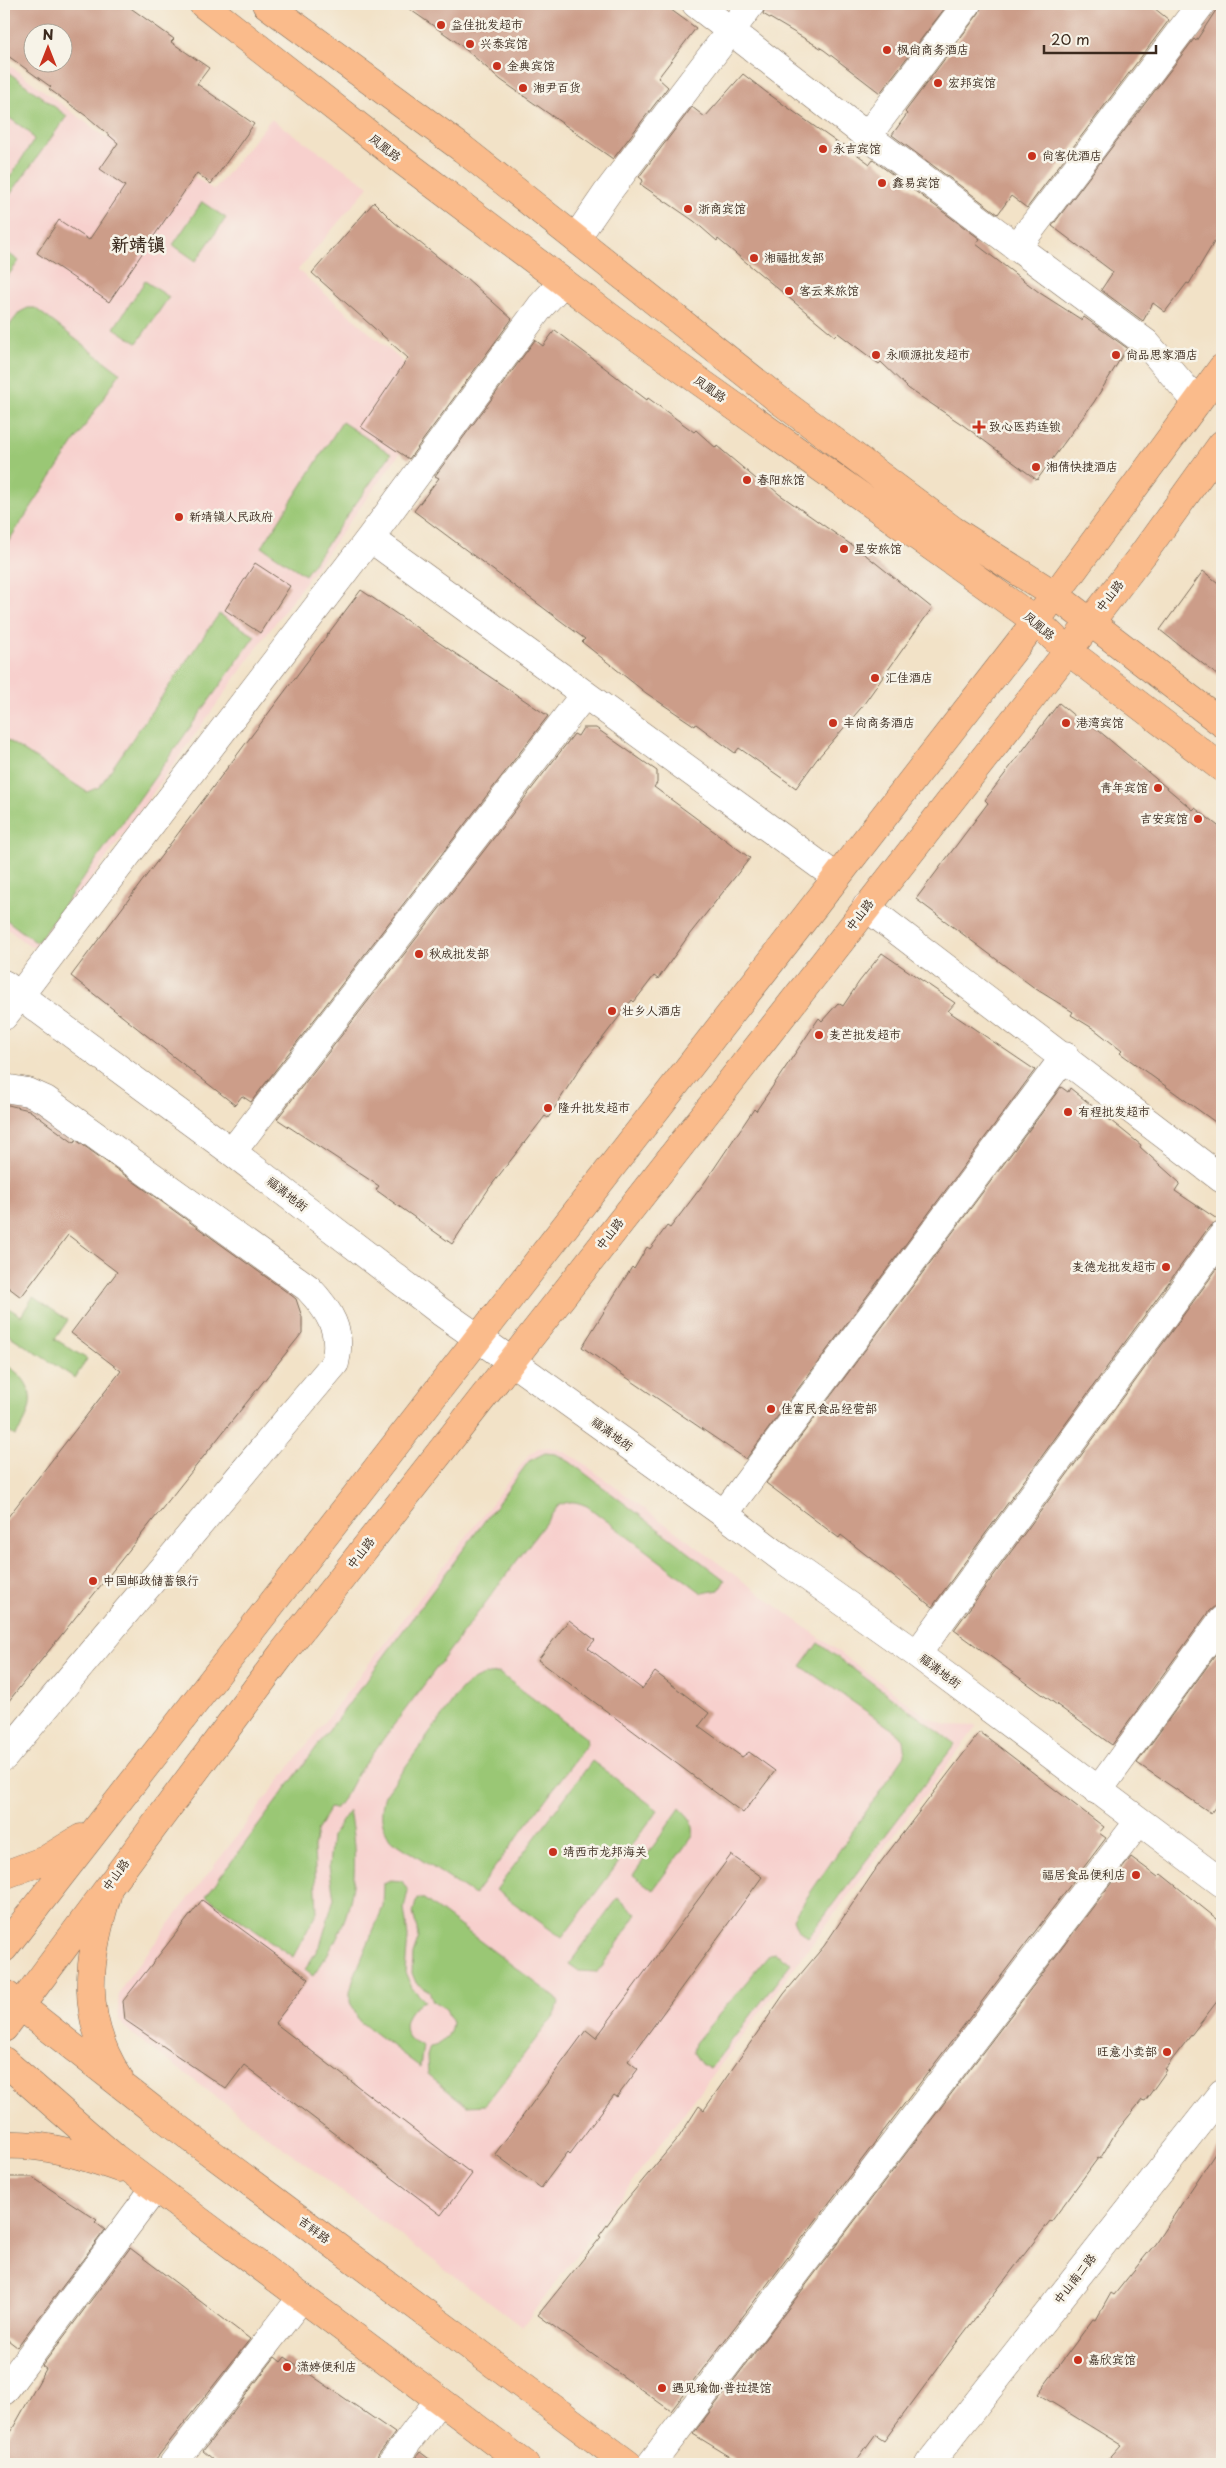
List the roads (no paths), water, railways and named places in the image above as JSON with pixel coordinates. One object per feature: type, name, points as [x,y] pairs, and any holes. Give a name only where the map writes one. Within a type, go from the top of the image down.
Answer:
[{"type":"main road","name":"凤凰路","points":[[203,4],[404,162],[563,282],[1036,621],[1068,651],[1222,768]]},
{"type":"main road","points":[[266,4],[463,149],[779,400],[953,530],[1055,595],[1091,621],[1222,723]]},
{"type":"main road","points":[[4,1948],[1036,621],[1222,368]]},
{"type":"main road","name":"中山路","points":[[4,2028],[12,2000],[116,1874],[282,1654],[1068,651],[1143,554],[1222,444]]},
{"type":"main road","points":[[4,1875],[45,1860],[95,1829]]},
{"type":"main road","points":[[116,1874],[101,1918],[90,1965],[89,1986],[91,2008],[102,2047],[111,2066],[125,2087]]},
{"type":"main road","name":"吉祥路","points":[[12,2000],[125,2087],[628,2464]]},
{"type":"main road","points":[[4,2061],[114,2157],[525,2464]]},
{"type":"main road","points":[[4,2145],[41,2147],[66,2151],[147,2181]]},
{"type":"street","points":[[696,4],[867,136],[1146,343],[1197,402]]},
{"type":"street","points":[[576,238],[607,193],[751,4]]},
{"type":"street","points":[[867,136],[967,4]]},
{"type":"street","points":[[1017,247],[1200,4]]},
{"type":"street","points":[[9,999],[370,538],[541,306],[563,282]]},
{"type":"street","points":[[370,538],[836,877]]},
{"type":"street","points":[[232,1152],[584,695]]},
{"type":"street","points":[[866,907],[1065,1056],[1222,1179]]},
{"type":"street","name":"福满地街","points":[[9,999],[232,1152],[441,1312],[917,1654],[1222,1883]]},
{"type":"street","points":[[724,1514],[1065,1056]]},
{"type":"street","points":[[4,1088],[28,1092],[46,1100],[308,1288],[331,1315],[338,1336],[338,1350],[335,1362],[4,1757]]},
{"type":"street","points":[[917,1654],[1222,1236]]},
{"type":"street","points":[[1098,1791],[1222,1620]]},
{"type":"street","points":[[651,2464],[1139,1821]]},
{"type":"street","name":"中山南二路","points":[[929,2464],[1222,2093]]},
{"type":"street","points":[[4,2390],[147,2181]]},
{"type":"street","points":[[173,2464],[302,2297]]},
{"type":"street","points":[[391,2464],[440,2400]]},
{"type":"place","name":"益佳批发超市","points":[[441,25]]},
{"type":"place","name":"兴泰宾馆","points":[[470,44]]},
{"type":"place","name":"枫尚商务酒店","points":[[887,50]]},
{"type":"place","name":"金典宾馆","points":[[497,66]]},
{"type":"place","name":"宏邦宾馆","points":[[938,83]]},
{"type":"place","name":"湘尹百货","points":[[523,88]]},
{"type":"place","name":"永吉宾馆","points":[[823,149]]},
{"type":"place","name":"尚客优酒店","points":[[1032,156]]},
{"type":"place","name":"鑫易宾馆","points":[[882,183]]},
{"type":"place","name":"浙商宾馆","points":[[688,209]]},
{"type":"place","name":"湘福批发部","points":[[754,258]]},
{"type":"place","name":"客云来旅馆","points":[[789,291]]},
{"type":"place","name":"永顺源批发超市","points":[[876,355]]},
{"type":"place","name":"尚品思家酒店","points":[[1116,355]]},
{"type":"place","name":"致心医药连锁","points":[[979,427]]},
{"type":"place","name":"湘倩快捷酒店","points":[[1036,467]]},
{"type":"place","name":"春阳旅馆","points":[[747,480]]},
{"type":"place","name":"新靖镇人民政府","points":[[179,517]]},
{"type":"place","name":"星安旅馆","points":[[844,549]]},
{"type":"place","name":"汇佳酒店","points":[[875,678]]},
{"type":"place","name":"丰尚商务酒店","points":[[833,723]]},
{"type":"place","name":"港湾宾馆","points":[[1066,723]]},
{"type":"place","name":"青年宾馆","points":[[1158,788]]},
{"type":"place","name":"吉安宾馆","points":[[1198,819]]},
{"type":"place","name":"秋成批发部","points":[[419,954]]},
{"type":"place","name":"壮乡人酒店","points":[[612,1011]]},
{"type":"place","name":"麦芒批发超市","points":[[819,1035]]},
{"type":"place","name":"隆升批发超市","points":[[548,1108]]},
{"type":"place","name":"有程批发超市","points":[[1068,1112]]},
{"type":"place","name":"麦德龙批发超市","points":[[1166,1267]]},
{"type":"place","name":"佳富民食品经营部","points":[[771,1409]]},
{"type":"place","name":"中国邮政储蓄银行","points":[[93,1581]]},
{"type":"place","name":"靖西市龙邦海关","points":[[553,1852]]},
{"type":"place","name":"福居食品便利店","points":[[1136,1875]]},
{"type":"place","name":"旺意小卖部","points":[[1167,2052]]},
{"type":"place","name":"嘉欣宾馆","points":[[1078,2360]]},
{"type":"place","name":"潇婷便利店","points":[[287,2367]]},
{"type":"place","name":"遇见瑜伽·普拉提馆","points":[[662,2388]]},
{"type":"district","name":"新靖镇","points":[[138,245]]}]
